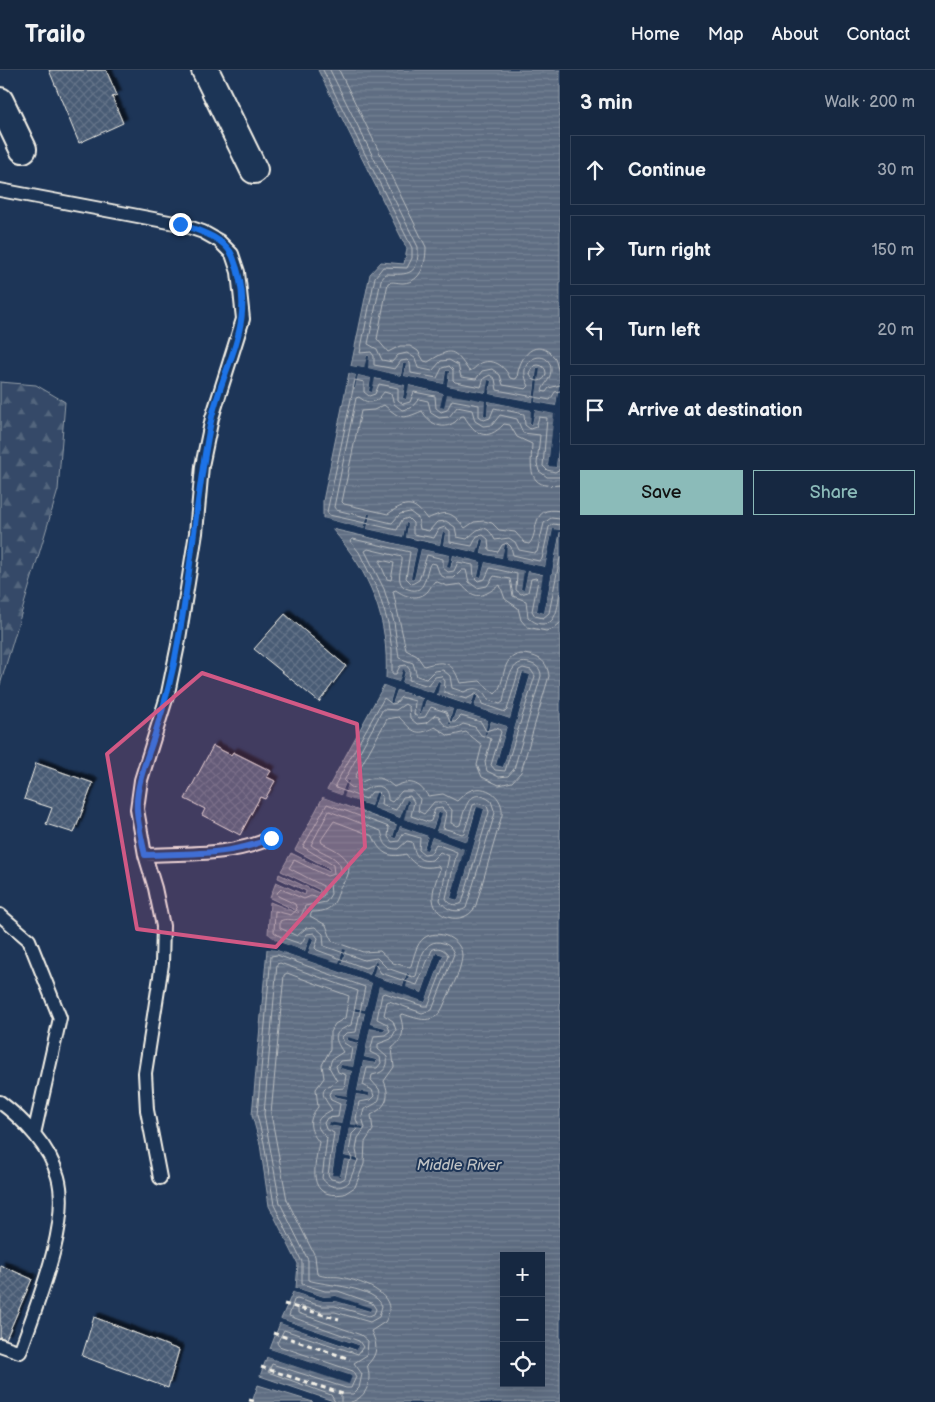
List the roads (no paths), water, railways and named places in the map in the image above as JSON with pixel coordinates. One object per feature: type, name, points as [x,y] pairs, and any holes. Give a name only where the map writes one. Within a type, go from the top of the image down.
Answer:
[{"type":"street","points":[[205,70],[254,170]]},
{"type":"street","points":[[0,101],[23,150]]},
{"type":"lane","points":[[0,190],[180,224],[203,232],[218,241],[232,254],[238,272],[243,319],[212,418],[202,466],[196,533],[178,645],[168,693],[141,780],[137,809],[145,855],[155,888],[163,926],[162,964],[144,1073],[147,1110],[160,1178]]},
{"type":"lane","points":[[145,855],[234,850],[254,846],[271,838]]},
{"type":"lane","points":[[0,915],[29,940],[60,1018],[34,1134]]},
{"type":"lane","points":[[0,1102],[17,1114],[34,1134],[51,1160],[58,1178],[60,1198],[58,1226],[46,1278],[20,1352],[0,1345]]},
{"type":"water","points":[[318,70],[560,70],[560,378],[556,406],[535,402],[539,368],[537,368],[533,402],[489,394],[491,381],[488,381],[487,393],[447,386],[449,371],[446,371],[444,384],[404,376],[406,365],[403,364],[401,376],[367,368],[369,356],[367,356],[365,368],[351,366],[370,274],[381,262],[404,264],[407,249]]},
{"type":"water","points":[[349,373],[356,375],[353,388],[355,388],[358,375],[371,378],[369,391],[372,391],[374,378],[405,385],[403,398],[406,399],[408,385],[443,393],[441,407],[444,407],[446,393],[486,401],[484,415],[487,415],[488,401],[532,410],[530,424],[532,424],[535,410],[555,414],[548,465],[556,467],[560,433],[560,530],[553,529],[545,567],[505,559],[507,545],[505,544],[503,558],[481,554],[483,540],[480,540],[478,553],[443,545],[445,533],[443,531],[440,545],[406,537],[408,524],[406,523],[403,537],[367,529],[370,515],[368,514],[364,529],[323,518],[323,501]]},
{"type":"water","name":"Middle River","points":[[332,529],[417,549],[411,578],[414,579],[421,549],[450,555],[448,567],[451,567],[453,555],[481,562],[478,576],[481,577],[485,562],[525,571],[521,589],[524,589],[528,571],[544,575],[537,611],[544,613],[560,532],[560,1402],[336,1402],[260,1376],[267,1357],[349,1383],[351,1376],[270,1349],[280,1323],[356,1350],[358,1345],[281,1319],[293,1292],[323,1301],[336,1301],[370,1311],[336,1296],[324,1297],[296,1288],[298,1264],[269,1206],[260,1144],[252,1115],[267,949],[277,950],[372,983],[365,1010],[354,1008],[354,1011],[365,1012],[359,1040],[347,1038],[347,1040],[358,1043],[353,1068],[341,1065],[341,1068],[352,1071],[347,1097],[335,1094],[334,1096],[347,1099],[341,1125],[329,1123],[329,1125],[340,1127],[332,1174],[340,1176],[344,1159],[356,1161],[357,1159],[344,1156],[349,1126],[363,1129],[350,1124],[356,1094],[368,1096],[369,1094],[357,1091],[363,1061],[376,1063],[376,1060],[364,1057],[370,1027],[384,1031],[385,1028],[370,1024],[379,985],[425,1002],[443,955],[436,953],[422,993],[405,987],[409,974],[407,973],[403,986],[373,976],[375,961],[370,975],[341,964],[346,951],[343,950],[339,964],[308,953],[313,939],[310,938],[305,951],[279,942],[268,934],[270,902],[299,912],[270,898],[276,882],[305,895],[306,891],[278,878],[279,874],[319,893],[320,890],[281,871],[291,853],[329,872],[330,869],[295,850],[323,797],[397,825],[393,837],[396,838],[400,826],[428,836],[424,848],[427,850],[432,837],[465,849],[451,898],[458,900],[484,809],[476,808],[467,842],[436,831],[441,813],[439,812],[433,829],[403,819],[409,801],[407,801],[400,818],[374,808],[379,792],[371,806],[343,797],[349,781],[347,780],[341,795],[327,790],[384,685],[394,689],[390,703],[392,704],[397,690],[424,699],[419,714],[421,714],[426,700],[453,709],[449,723],[451,724],[456,710],[488,720],[486,735],[491,721],[507,726],[496,765],[503,767],[530,675],[522,673],[510,719],[474,707],[478,694],[475,694],[471,706],[436,694],[440,681],[438,681],[433,693],[402,683],[405,671],[403,670],[399,682],[386,678],[386,656],[381,616],[367,580]]},
{"type":"water","points":[[258,1385],[313,1402],[252,1402]]}]
